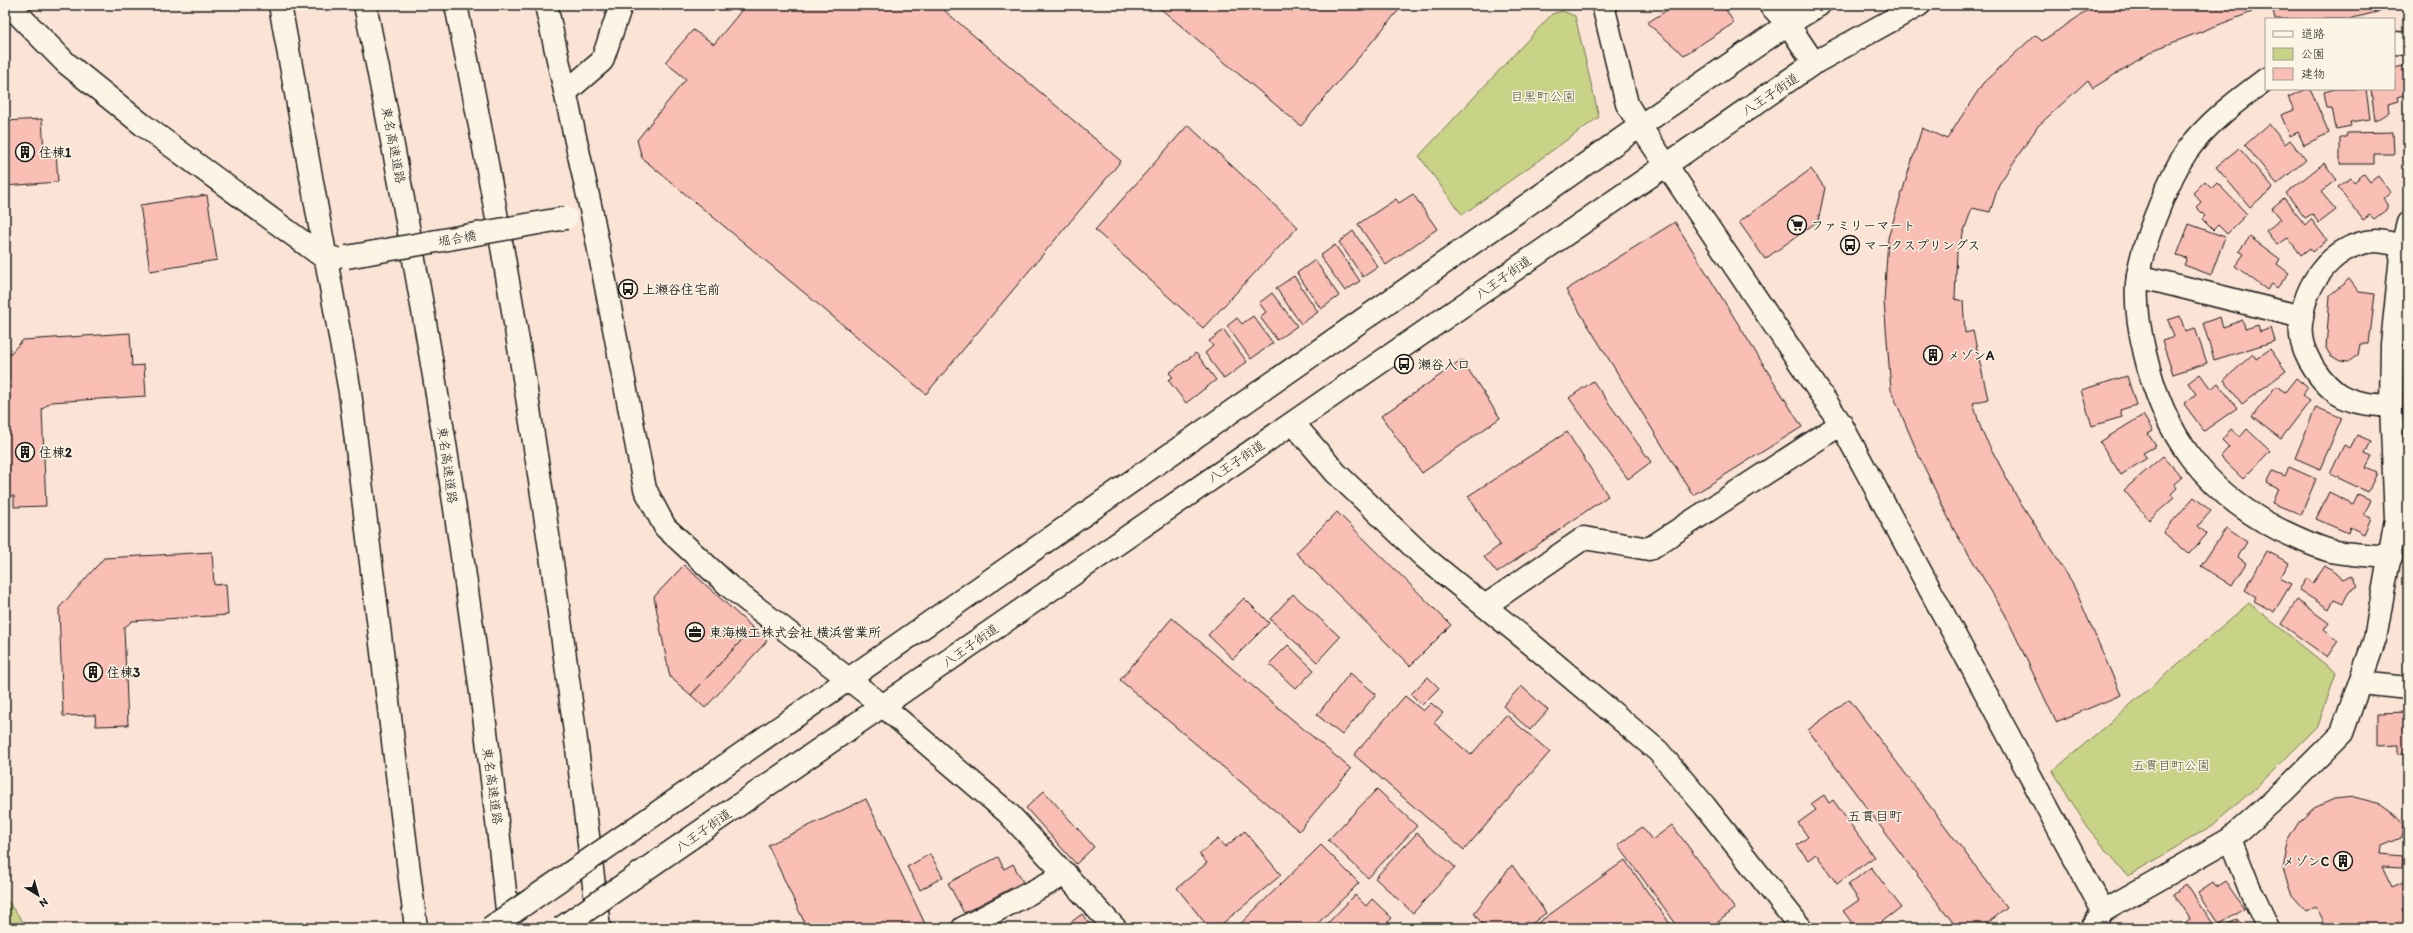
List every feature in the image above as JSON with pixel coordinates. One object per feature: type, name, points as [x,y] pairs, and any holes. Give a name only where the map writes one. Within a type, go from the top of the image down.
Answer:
[{"type":"main road","points":[[10,5],[66,63],[108,97],[336,258]]},
{"type":"main road","points":[[280,5],[336,258],[350,392],[416,928]]},
{"type":"main road","name":"東名高速道路","points":[[365,5],[397,157],[442,418],[499,828],[510,928]]},
{"type":"main road","points":[[456,5],[482,133],[528,401],[584,796],[599,928]]},
{"type":"main road","points":[[546,5],[592,214],[645,489],[665,527],[730,587],[883,706],[1008,813],[1115,928]]},
{"type":"main road","points":[[566,92],[602,61],[621,5]]},
{"type":"main road","points":[[1603,5],[1627,104],[1640,126],[1841,424],[2098,919],[2230,839],[2284,791],[2342,733],[2375,639],[2391,557],[2396,519],[2391,406],[2392,344],[2408,223]]},
{"type":"main road","points":[[1770,5],[1788,24],[1814,63]]},
{"type":"main road","points":[[490,928],[680,797],[1640,126],[1788,24],[1819,5]]},
{"type":"main road","name":"八王子街道","points":[[561,928],[1814,63],[1919,5]]},
{"type":"main road","points":[[2395,43],[2408,44]]},
{"type":"main road","points":[[2265,80],[2223,112],[2187,151],[2166,191],[2148,235],[2138,276],[2138,325],[2150,378],[2166,417],[2192,461],[2222,493],[2257,518],[2295,538],[2331,551],[2391,557]]},
{"type":"main road","name":"堀合橋","points":[[336,258],[592,214]]},
{"type":"main road","points":[[2391,406],[2359,402],[2338,394],[2322,378],[2308,358],[2303,344],[2301,337],[2302,317],[2316,276],[2332,259],[2353,246],[2376,241],[2405,246]]},
{"type":"main road","points":[[2138,276],[2302,317]]},
{"type":"main road","points":[[1292,423],[1336,473],[1424,557],[1485,606],[1658,751],[1704,805],[1802,928]]},
{"type":"main road","points":[[1485,606],[1584,538],[1649,549],[1841,424]]},
{"type":"main road","points":[[2360,683],[2408,688]]},
{"type":"main road","points":[[2230,839],[2248,887],[2268,928]]},
{"type":"main road","points":[[963,928],[1066,874]]},
{"type":"green space","name":"目黒町公園","points":[[1562,11],[1575,16],[1599,117],[1462,215],[1419,156],[1552,14]]},
{"type":"green space","name":"五貫目町公園","points":[[2249,603],[2336,673],[2318,726],[2261,783],[2213,825],[2128,876],[2087,827],[2053,771]]},
{"type":"green space","points":[[5,898],[28,928],[5,928]]},
{"type":"building","points":[[746,5],[938,5],[1121,161],[926,394],[642,158],[637,140],[686,79],[665,62],[693,30],[714,44]]},
{"type":"building","points":[[1156,5],[1403,5],[1301,126]]},
{"type":"building","points":[[1675,5],[1723,5],[1734,23],[1684,55],[1647,23]]},
{"type":"building","name":"メゾンA","points":[[2096,5],[2250,5],[2252,12],[2156,49],[2093,88],[2088,80],[2038,126],[1999,184],[1990,212],[1972,208],[1957,251],[1955,299],[1963,301],[1965,333],[1973,331],[1988,399],[1973,403],[1982,432],[2017,497],[2072,582],[2121,695],[2056,722],[2005,614],[1954,530],[1919,456],[1891,390],[1884,302],[1888,238],[1922,128],[1947,139],[1983,83],[2035,35],[2042,41]]},
{"type":"building","points":[[2272,5],[2405,5],[2353,18],[2275,18]]},
{"type":"building","points":[[2408,65],[2408,88],[2405,88],[2407,94],[2397,97],[2398,101],[2388,104],[2389,112],[2375,121],[2371,90],[2395,90],[2395,68]]},
{"type":"building","points":[[2305,90],[2310,90],[2329,133],[2304,145],[2298,132],[2290,136],[2281,115],[2294,110],[2288,97]]},
{"type":"building","points":[[2331,90],[2366,90],[2370,119],[2350,122],[2351,126],[2336,129],[2332,108],[2327,108],[2324,92]]},
{"type":"building","name":"住棟1","points":[[42,119],[44,152],[56,151],[58,182],[5,186],[5,121]]},
{"type":"building","points":[[2269,124],[2285,144],[2290,140],[2306,160],[2277,184],[2245,145]]},
{"type":"building","points":[[1188,125],[1298,227],[1203,328],[1095,230]]},
{"type":"building","points":[[2393,132],[2394,154],[2374,154],[2374,164],[2340,164],[2340,137],[2346,137],[2347,133]]},
{"type":"building","points":[[2239,148],[2273,188],[2250,207],[2216,167]]},
{"type":"building","points":[[2324,163],[2337,180],[2321,192],[2336,210],[2319,223],[2312,214],[2305,218],[2286,193]]},
{"type":"building","points":[[1811,169],[1825,188],[1818,221],[1765,259],[1739,222]]},
{"type":"building","points":[[2364,174],[2370,182],[2378,176],[2390,192],[2383,198],[2388,204],[2386,210],[2374,219],[2370,215],[2363,220],[2338,187],[2351,178],[2354,182]]},
{"type":"building","points":[[2205,181],[2212,188],[2217,183],[2247,214],[2227,234],[2218,225],[2213,230],[2202,219],[2205,216],[2196,207],[2201,202],[2193,193]]},
{"type":"building","points":[[1413,194],[1437,229],[1386,265],[1358,224],[1396,199],[1399,203]]},
{"type":"building","points":[[207,195],[217,260],[150,271],[140,205]]},
{"type":"building","points":[[2284,198],[2305,225],[2311,219],[2327,240],[2312,252],[2310,248],[2301,255],[2288,238],[2277,245],[2266,231],[2281,219],[2272,208]]},
{"type":"building","points":[[1675,222],[1802,427],[1693,495],[1566,290]]},
{"type":"building","points":[[2189,224],[2225,237],[2211,275],[2184,265],[2187,258],[2177,255]]},
{"type":"building","points":[[1353,231],[1378,267],[1363,277],[1339,242]]},
{"type":"building","points":[[2250,237],[2280,259],[2277,264],[2289,273],[2277,288],[2272,284],[2267,290],[2235,266],[2244,254],[2239,251]]},
{"type":"building","points":[[1335,245],[1360,281],[1345,291],[1320,256]]},
{"type":"building","points":[[1315,260],[1339,296],[1321,309],[1297,273]]},
{"type":"building","points":[[1294,276],[1318,312],[1301,324],[1276,288]]},
{"type":"building","points":[[2349,279],[2359,292],[2375,294],[2369,344],[2360,344],[2358,355],[2348,362],[2340,361],[2330,355],[2326,348],[2330,295]]},
{"type":"building","points":[[1272,293],[1297,326],[1277,340],[1260,317],[1266,312],[1259,303]]},
{"type":"building","points":[[1253,316],[1273,343],[1251,359],[1227,326],[1237,318],[1242,324]]},
{"type":"building","points":[[2180,316],[2185,331],[2195,328],[2207,363],[2173,374],[2162,341],[2174,337],[2168,320]]},
{"type":"building","points":[[2220,317],[2223,327],[2243,320],[2245,329],[2258,325],[2260,332],[2271,328],[2275,341],[2214,360],[2203,323]]},
{"type":"building","points":[[1224,330],[1247,362],[1224,379],[1205,353],[1213,346],[1209,341]]},
{"type":"building","name":"住棟2","points":[[130,333],[132,366],[144,365],[146,396],[51,402],[42,409],[46,506],[14,507],[14,496],[5,496],[5,359],[23,340]]},
{"type":"building","points":[[2270,349],[2286,371],[2242,404],[2224,380],[2253,354],[2256,359]]},
{"type":"building","points":[[1196,353],[1216,380],[1186,403],[1168,380],[1173,377],[1169,373]]},
{"type":"building","points":[[1462,360],[1500,418],[1422,473],[1381,416]]},
{"type":"building","points":[[2200,374],[2211,389],[2218,383],[2237,408],[2204,431],[2184,404],[2196,394],[2188,383]]},
{"type":"building","points":[[2127,376],[2136,405],[2120,410],[2122,417],[2092,426],[2081,390]]},
{"type":"building","points":[[2296,378],[2308,388],[2302,395],[2310,401],[2281,439],[2252,417],[2276,386],[2285,392]]},
{"type":"building","points":[[1593,381],[1651,462],[1628,479],[1569,398]]},
{"type":"building","points":[[2316,407],[2342,418],[2320,469],[2295,458]]},
{"type":"building","points":[[2143,415],[2153,431],[2148,434],[2156,446],[2143,453],[2147,458],[2121,475],[2100,442]]},
{"type":"building","points":[[2231,429],[2240,437],[2247,429],[2270,451],[2243,479],[2220,457],[2229,447],[2222,440]]},
{"type":"building","points":[[1567,432],[1608,496],[1497,573],[1484,557],[1500,545],[1468,496]]},
{"type":"building","points":[[2357,435],[2371,441],[2365,454],[2372,457],[2366,468],[2377,473],[2368,492],[2330,474],[2344,445],[2350,448]]},
{"type":"building","points":[[2163,456],[2182,477],[2174,484],[2177,488],[2171,494],[2174,498],[2149,520],[2124,490]]},
{"type":"building","points":[[2289,467],[2316,479],[2301,515],[2272,503],[2278,489],[2267,483],[2273,471],[2285,476]]},
{"type":"building","points":[[2329,492],[2353,504],[2358,494],[2371,500],[2364,515],[2371,518],[2364,534],[2350,527],[2348,533],[2316,519]]},
{"type":"building","points":[[2194,497],[2211,511],[2198,526],[2207,534],[2189,554],[2163,532]]},
{"type":"building","points":[[1337,512],[1451,625],[1410,666],[1296,553]]},
{"type":"building","points":[[2226,528],[2247,542],[2238,557],[2246,563],[2232,586],[2201,566]]},
{"type":"building","points":[[2267,551],[2289,563],[2280,578],[2291,584],[2274,612],[2254,601],[2256,597],[2245,590]]},
{"type":"building","name":"住棟3","points":[[212,552],[214,585],[226,584],[228,615],[132,621],[124,628],[128,725],[96,726],[95,715],[63,716],[59,608],[104,558]]},
{"type":"building","points":[[684,565],[753,628],[691,695],[670,677],[654,597]]},
{"type":"building","points":[[2325,566],[2344,579],[2352,575],[2358,586],[2349,592],[2343,603],[2334,599],[2329,609],[2299,590],[2307,578],[2313,583]]},
{"type":"building","points":[[1293,594],[1340,637],[1317,662],[1270,619]]},
{"type":"building","points":[[1244,598],[1269,623],[1233,659],[1208,635]]},
{"type":"building","points":[[2297,600],[2329,623],[2324,630],[2338,641],[2327,657],[2281,624]]},
{"type":"building","points":[[1172,618],[1351,769],[1299,831],[1120,680]]},
{"type":"building","points":[[753,628],[767,641],[705,708],[691,695]]},
{"type":"building","points":[[1288,645],[1314,670],[1296,689],[1269,664]]},
{"type":"building","points":[[2408,648],[2408,666],[2407,666],[2405,649]]},
{"type":"building","points":[[1350,673],[1376,694],[1342,735],[1317,715]]},
{"type":"building","points":[[1428,677],[1439,688],[1422,705],[1411,694]]},
{"type":"building","points":[[1521,686],[1548,710],[1530,730],[1503,706]]},
{"type":"building","points":[[1405,696],[1423,711],[1431,703],[1443,713],[1434,723],[1471,755],[1506,715],[1550,752],[1464,850],[1354,755]]},
{"type":"building","points":[[1849,699],[2007,908],[1981,928],[1957,928],[1808,730]]},
{"type":"building","points":[[2408,712],[2408,754],[2398,754],[2398,745],[2377,746],[2377,713]]},
{"type":"building","points":[[1377,789],[1417,826],[1368,878],[1328,840]]},
{"type":"building","points":[[1044,791],[1094,847],[1076,864],[1026,808]]},
{"type":"building","points":[[1824,795],[1829,803],[1833,800],[1874,857],[1837,884],[1816,854],[1808,860],[1797,845],[1808,837],[1798,823],[1816,810],[1811,804]]},
{"type":"building","name":"メゾンC","points":[[2354,797],[2381,804],[2392,812],[2403,824],[2401,838],[2382,846],[2381,854],[2403,856],[2402,868],[2382,867],[2392,888],[2408,881],[2408,906],[2402,909],[2408,922],[2408,928],[2327,928],[2316,906],[2306,911],[2292,895],[2283,869],[2289,838],[2299,822],[2314,808],[2334,799]]},
{"type":"building","points":[[866,799],[927,928],[807,928],[768,845]]},
{"type":"building","points":[[1672,825],[1735,909],[1710,928],[1679,928],[1618,845],[1642,827],[1652,840]]},
{"type":"building","points":[[1245,831],[1281,875],[1217,928],[1209,928],[1177,888],[1207,863],[1199,854],[1218,839],[1225,847]]},
{"type":"building","points":[[1417,833],[1455,867],[1413,913],[1375,878]]},
{"type":"building","points":[[1321,845],[1359,883],[1313,928],[1236,928]]},
{"type":"building","points":[[930,854],[943,877],[920,890],[907,867]]},
{"type":"building","points":[[998,857],[1004,869],[1013,864],[1023,882],[964,913],[948,883]]},
{"type":"building","points":[[1625,860],[1673,928],[1531,928]]},
{"type":"building","points":[[1512,865],[1546,913],[1526,928],[1485,928],[1474,913]]},
{"type":"building","points":[[1871,867],[1901,907],[1874,928],[1856,928],[1843,911],[1859,900],[1848,885]]},
{"type":"building","points":[[2225,881],[2244,908],[2219,925],[2198,893],[2213,883],[2216,887]]},
{"type":"building","points":[[2186,884],[2214,925],[2210,928],[2186,928],[2183,924],[2190,919],[2173,894]]},
{"type":"building","points":[[1355,895],[1366,906],[1372,899],[1392,918],[1382,928],[1323,928]]},
{"type":"building","points":[[1082,914],[1092,928],[1063,928]]},
{"type":"building","points":[[2237,919],[2244,928],[2224,928]]},
{"type":"building","points":[[1930,922],[1934,928],[1922,928]]},
{"type":"place","name":"住棟1","points":[[25,152]]},
{"type":"place","name":"ファミリーマート","points":[[1797,225]]},
{"type":"place","name":"マークスプリングス","points":[[1850,245]]},
{"type":"place","name":"上瀬谷住宅前","points":[[628,289]]},
{"type":"place","name":"メゾンA","points":[[1933,355]]},
{"type":"place","name":"瀬谷入口","points":[[1404,364]]},
{"type":"place","name":"住棟2","points":[[25,452]]},
{"type":"place","name":"東海機工株式会社 横浜営業所","points":[[695,632]]},
{"type":"place","name":"住棟3","points":[[93,672]]},
{"type":"place","name":"メゾンC","points":[[2343,861]]},
{"type":"district","name":"五貫目町","points":[[1875,816]]}]
